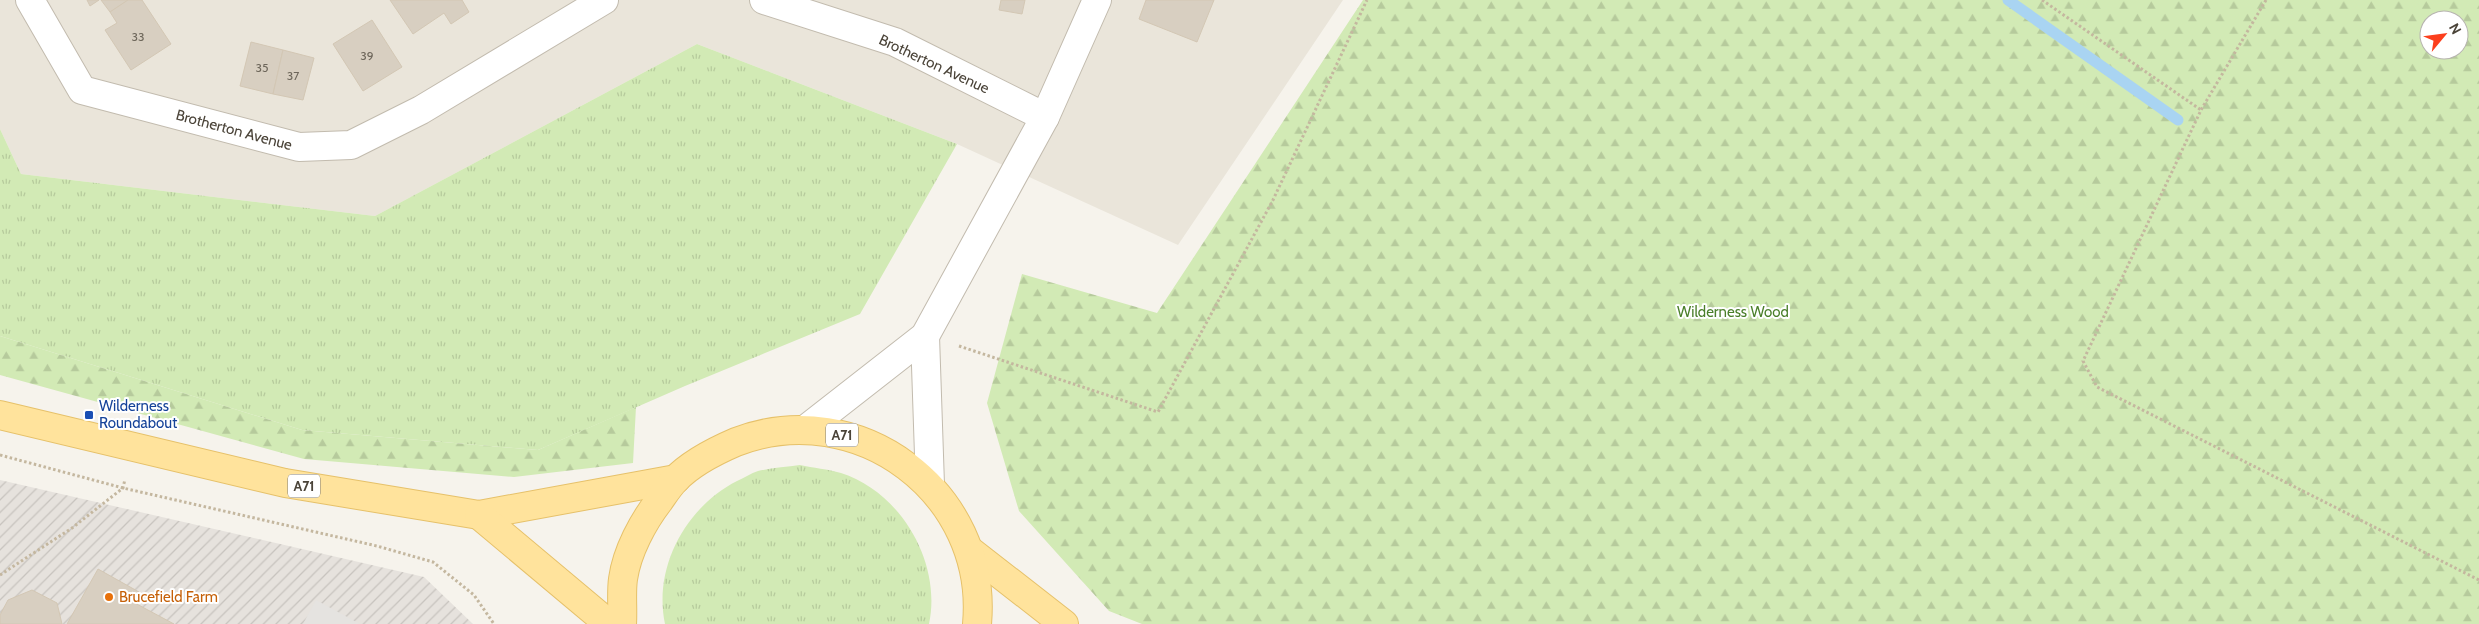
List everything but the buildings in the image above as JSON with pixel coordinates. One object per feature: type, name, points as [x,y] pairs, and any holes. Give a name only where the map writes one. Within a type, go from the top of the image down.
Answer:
[{"type":"main road","name":"A71","points":[[0,416],[285,483],[478,515],[676,479]]},
{"type":"main road","name":"A71","points":[[622,624],[623,578],[641,524],[676,479],[714,451],[758,434],[806,429],[852,437],[894,456],[930,485],[953,515],[969,550],[980,598],[978,624]]},
{"type":"main road","points":[[478,515],[609,624]]},
{"type":"main road","name":"A71","points":[[969,550],[1064,624]]},
{"type":"street","name":"Brotherton Avenue","points":[[30,0],[82,90],[299,147],[351,145],[421,110],[604,0]]},
{"type":"street","name":"Brotherton Avenue","points":[[764,0],[895,42],[1045,117]]},
{"type":"street","points":[[806,429],[926,336],[1045,117],[1097,0]]},
{"type":"street","points":[[926,336],[930,485]]},
{"type":"path","points":[[926,336],[1158,412],[1273,200],[1368,0]]},
{"type":"path","points":[[2042,0],[2201,110]]},
{"type":"path","points":[[2266,0],[2201,110],[2083,361],[2097,387],[2479,580]]},
{"type":"path","points":[[0,455],[123,488],[377,546],[433,562],[474,595],[494,624]]},
{"type":"path","points":[[0,575],[72,528],[123,488]]},
{"type":"shaded area","points":[[0,0],[1343,0],[1178,245],[957,144],[697,44],[375,216],[21,174],[0,129]]},
{"type":"shaded area","points":[[0,480],[424,577],[473,624],[0,624]]},
{"type":"shaded area","points":[[316,600],[360,624],[303,624]]},
{"type":"green space","name":"Wilderness Wood","points":[[1363,0],[2479,0],[2479,624],[1142,624],[1109,611],[1019,511],[987,403],[1022,274],[1157,313]]},
{"type":"green space","points":[[697,44],[957,144],[860,314],[685,386],[538,450],[302,430],[0,336],[0,129],[21,174],[375,216]]},
{"type":"green space","points":[[0,336],[302,430],[538,450],[636,407],[633,463],[514,477],[304,459],[0,375]]},
{"type":"green space","points":[[800,465],[831,470],[863,482],[882,496],[899,513],[923,554],[929,577],[931,601],[929,624],[665,624],[663,603],[664,581],[669,561],[677,541],[703,506],[719,492],[753,473],[773,468]]},
{"type":"waterway","points":[[2008,0],[2178,120]]},
{"type":"place","name":"Wilderness Roundabout","points":[[89,415]]},
{"type":"place","name":"Brucefield Farm","points":[[109,597]]}]
